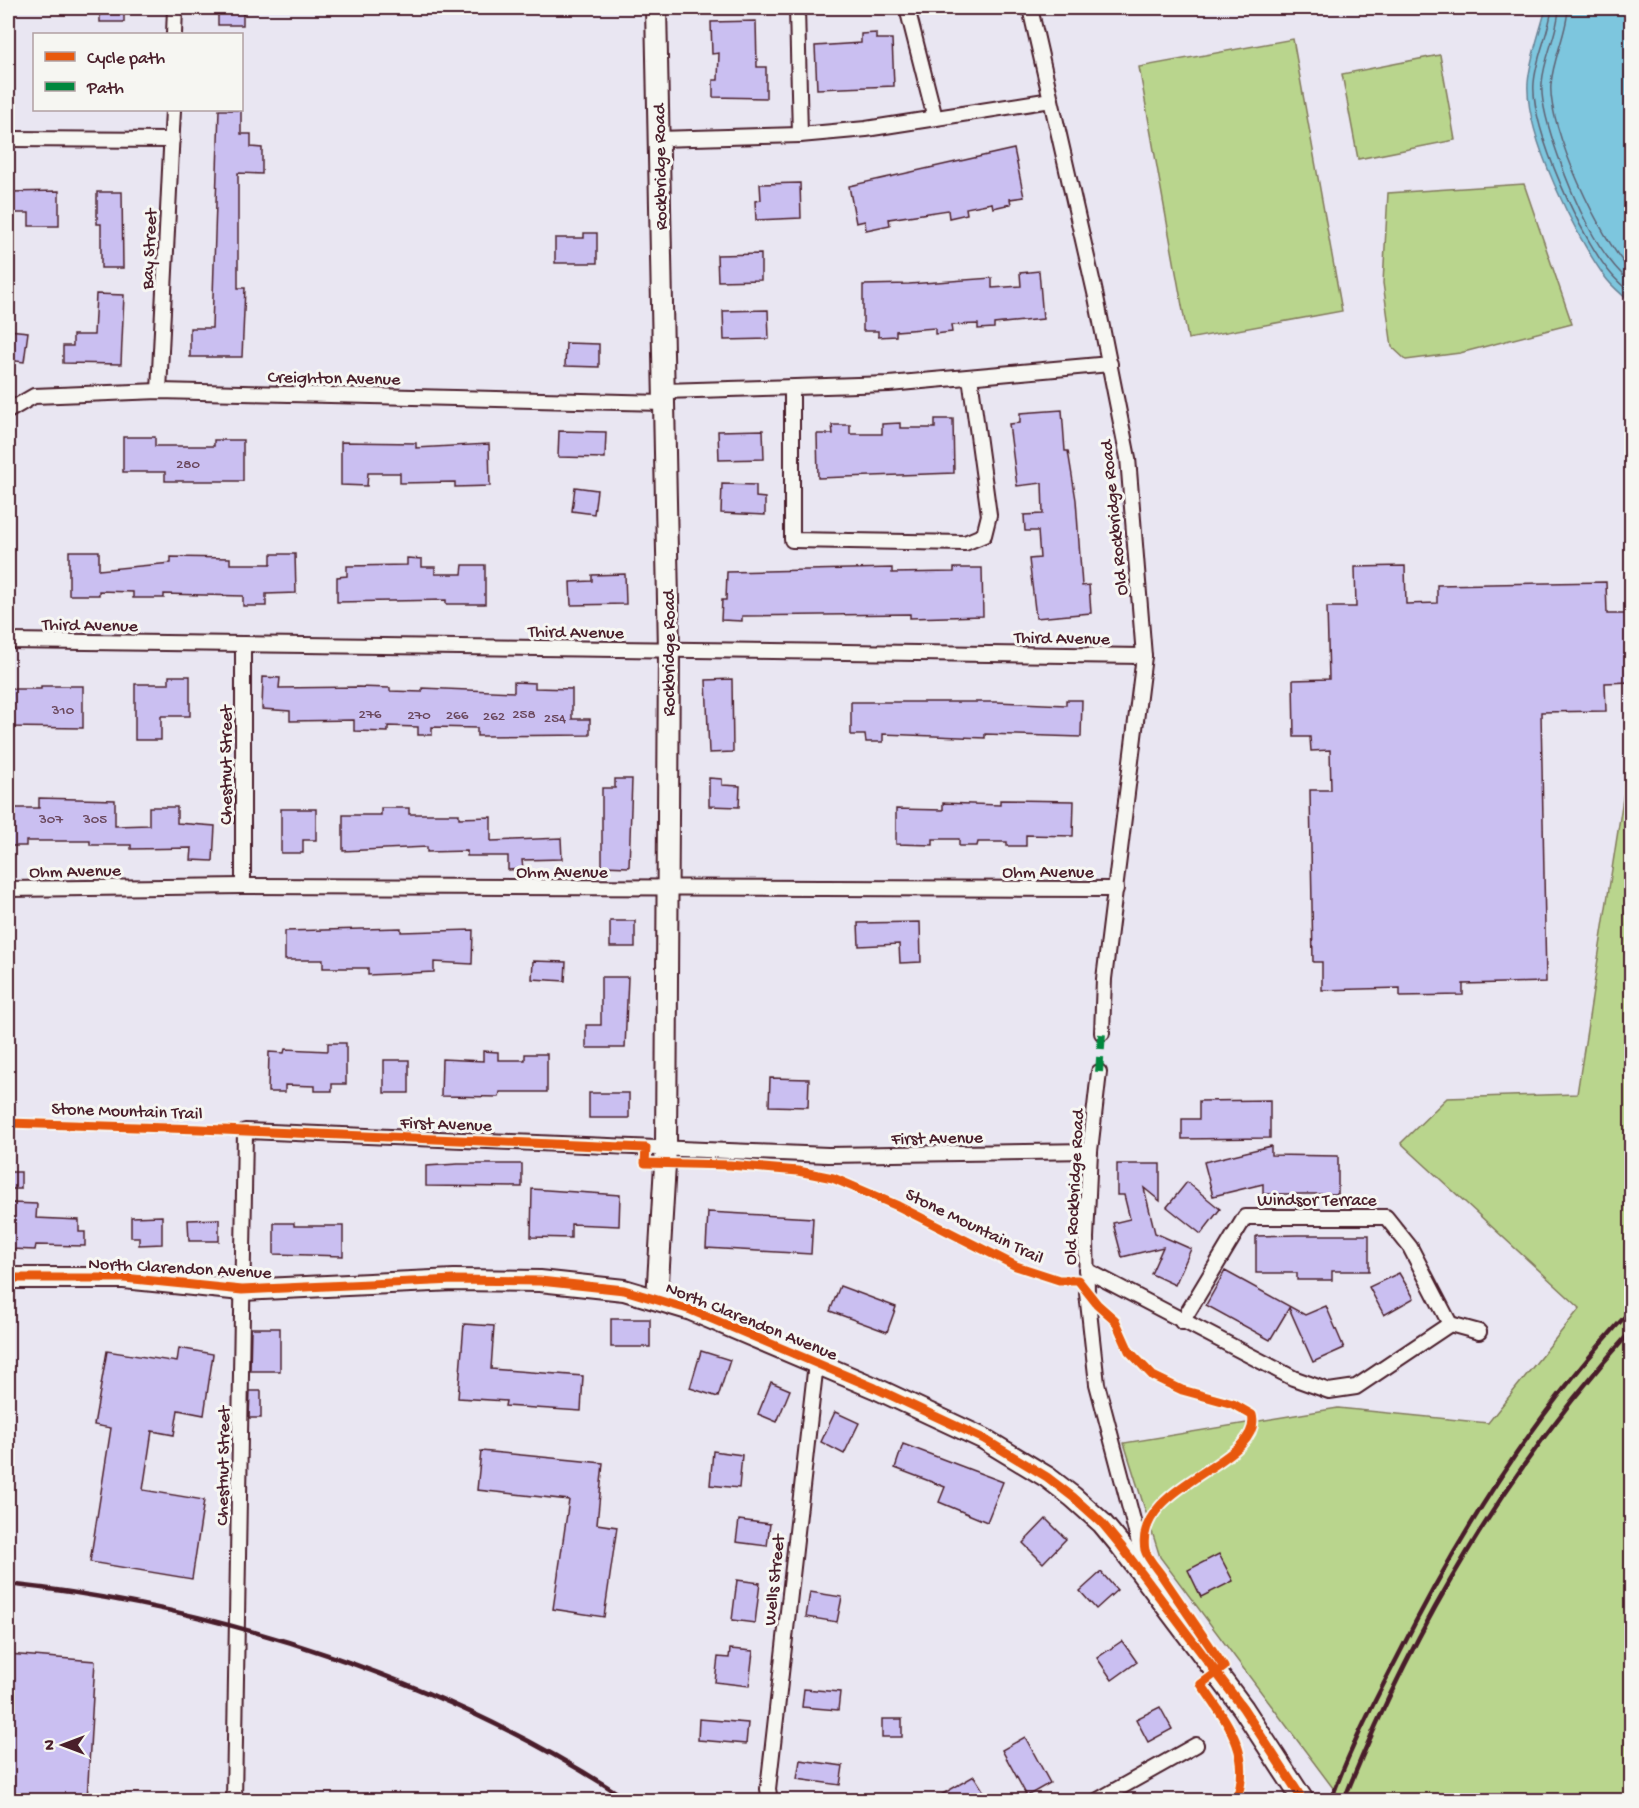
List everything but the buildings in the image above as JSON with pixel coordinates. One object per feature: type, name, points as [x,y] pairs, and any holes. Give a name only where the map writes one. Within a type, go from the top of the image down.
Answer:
[{"type":"street","points":[[174,33],[175,8]]},
{"type":"street","name":"Rockbridge Road","points":[[656,8],[669,650],[666,1148],[657,1299]]},
{"type":"street","points":[[797,8],[800,135]]},
{"type":"street","points":[[907,8],[935,118]]},
{"type":"street","name":"Old Rockbridge Road","points":[[1030,8],[1110,364],[1128,458],[1144,656],[1104,979],[1102,1033]]},
{"type":"street","points":[[658,139],[800,135],[935,118],[1051,100]]},
{"type":"street","name":"Bay Street","points":[[159,391],[173,111]]},
{"type":"street","points":[[8,139],[172,140]]},
{"type":"street","name":"Creighton Avenue","points":[[8,411],[34,396],[159,391],[664,397],[888,384],[1110,364]]},
{"type":"street","points":[[792,388],[792,540],[965,543],[984,535],[989,515],[970,377]]},
{"type":"street","name":"Third Avenue","points":[[8,642],[1144,656]]},
{"type":"street","name":"Chestnut Street","points":[[243,644],[243,886]]},
{"type":"street","name":"Ohm Avenue","points":[[8,889],[243,886],[1116,889]]},
{"type":"street","name":"Old Rockbridge Road","points":[[1099,1072],[1090,1151],[1086,1270],[1097,1384],[1150,1584]]},
{"type":"street","name":"Chestnut Street","points":[[234,1800],[239,1648],[245,1131]]},
{"type":"street","name":"First Avenue","points":[[245,1131],[870,1156],[1090,1151]]},
{"type":"street","name":"Windsor Terrace","points":[[1182,1322],[1245,1217],[1386,1217],[1410,1247],[1450,1324]]},
{"type":"street","points":[[1086,1270],[1293,1378],[1329,1391],[1356,1387],[1450,1324],[1479,1332]]},
{"type":"street","name":"North Clarendon Avenue","points":[[8,1278],[124,1278],[242,1290],[453,1280],[540,1281],[590,1285],[657,1299],[816,1363],[962,1427],[1010,1453],[1047,1478],[1102,1523],[1242,1708],[1302,1800]]},
{"type":"street","name":"Wells Street","points":[[770,1800],[768,1789],[816,1363]]},
{"type":"street","points":[[1098,1800],[1197,1745]]},
{"type":"green space","points":[[1293,39],[1342,311],[1188,339],[1139,67]]},
{"type":"green space","points":[[1440,55],[1455,140],[1358,159],[1342,74]]},
{"type":"green space","points":[[1524,184],[1572,324],[1460,353],[1406,360],[1392,347],[1383,283],[1388,193]]},
{"type":"green space","points":[[1631,747],[1631,1800],[1342,1800],[1160,1557],[1124,1443],[1338,1408],[1488,1423],[1580,1308],[1401,1143],[1447,1098],[1577,1094]]},
{"type":"water","points":[[1546,8],[1631,8],[1631,303],[1608,281],[1580,237],[1554,184],[1535,129],[1529,104],[1528,83]]},
{"type":"railway","points":[[1331,1800],[1378,1694],[1420,1613],[1473,1521],[1531,1432],[1597,1348],[1632,1309]]},
{"type":"railway","points":[[1344,1800],[1400,1674],[1467,1552],[1544,1437],[1632,1330]]},
{"type":"railway","points":[[8,1584],[89,1595],[170,1611],[251,1631],[331,1656],[409,1685],[485,1719],[558,1757],[628,1800]]},
{"type":"marked path","points":[[1099,1072],[1102,1033]]},
{"type":"cycle path","name":"Stone Mountain Trail","points":[[8,1123],[646,1148],[645,1163],[730,1165],[798,1171],[833,1178],[898,1206],[1016,1266],[1059,1280],[1078,1280],[1097,1304],[1115,1320],[1129,1351],[1153,1376],[1182,1390],[1233,1404],[1252,1415],[1251,1432],[1239,1447],[1177,1491],[1158,1508],[1147,1527],[1145,1550],[1224,1667],[1201,1684],[1220,1711],[1235,1739],[1242,1768],[1236,1800]]},
{"type":"cycle path","points":[[8,1278],[124,1278],[242,1290],[454,1280],[540,1281],[624,1290],[691,1310],[875,1388],[984,1439],[1047,1477],[1073,1497],[1102,1523],[1121,1546],[1243,1708],[1303,1800]]}]
